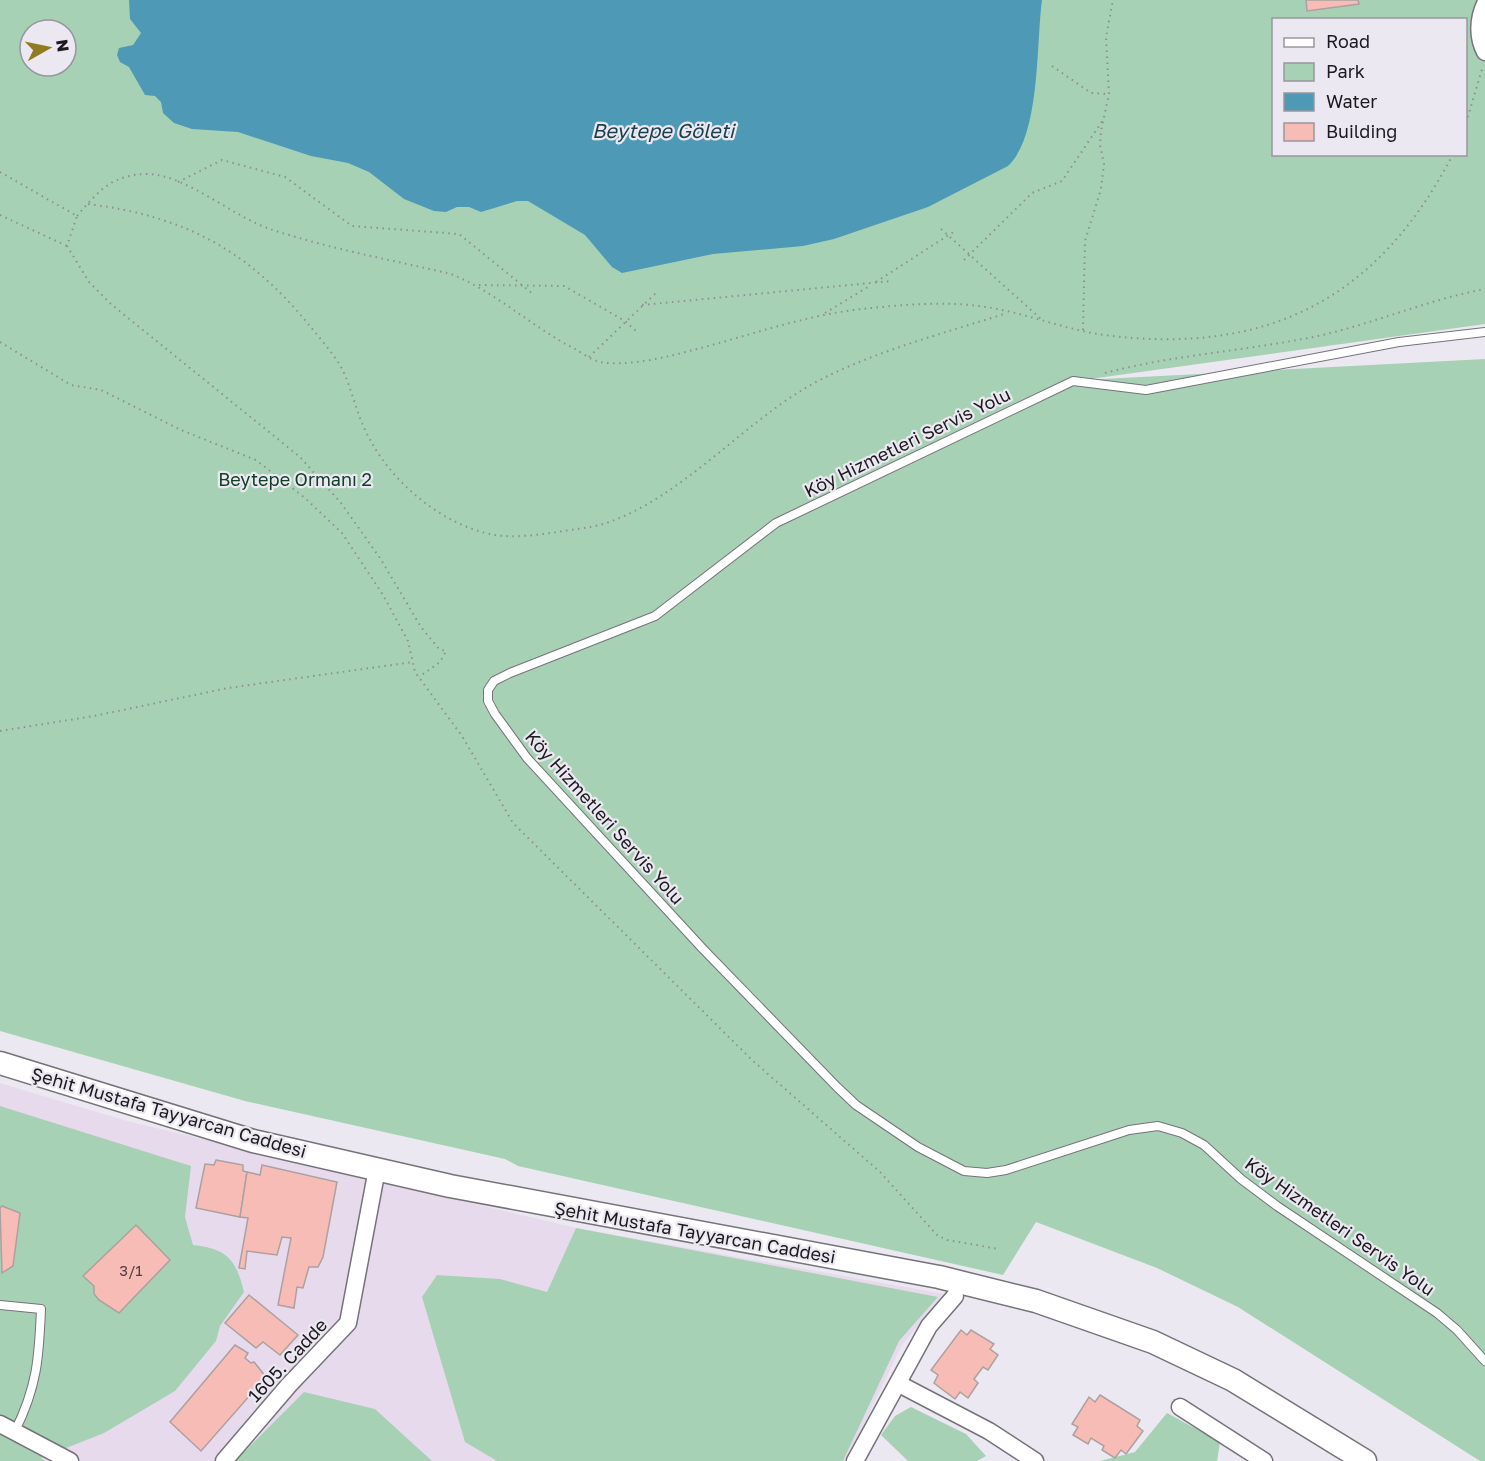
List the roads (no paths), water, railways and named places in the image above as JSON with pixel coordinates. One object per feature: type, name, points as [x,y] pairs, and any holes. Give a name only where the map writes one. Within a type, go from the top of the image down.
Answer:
[{"type":"main road","name":"Şehit Mustafa Tayyarcan Caddesi","points":[[0,1063],[253,1140],[377,1169],[472,1190],[939,1276],[1010,1293],[1153,1342],[1233,1380],[1365,1461]]},
{"type":"street","points":[[1485,4],[1479,16],[1480,43],[1485,52]]},
{"type":"street","name":"1605. Cadde","points":[[224,1461],[289,1385],[348,1323],[377,1169]]},
{"type":"street","points":[[855,1461],[929,1326],[955,1296]]},
{"type":"street","points":[[899,1384],[989,1431],[1035,1461]]},
{"type":"street","points":[[1180,1407],[1264,1461]]},
{"type":"street","points":[[7,1428],[70,1461]]},
{"type":"lane","name":"Köy Hizmetleri Servis Yolu","points":[[1485,332],[1399,342],[1146,390],[1073,381],[776,523],[655,616],[510,672],[494,681],[488,690],[488,701],[495,714],[527,758],[703,949],[856,1105],[918,1147],[964,1171],[987,1173],[1006,1170],[1129,1130],[1158,1126],[1182,1133],[1204,1145],[1241,1179],[1277,1206],[1437,1313],[1458,1330],[1485,1361]]},
{"type":"lane","points":[[0,1305],[41,1310],[37,1370],[32,1394],[7,1428]]},
{"type":"water","name":"Beytepe Göleti","points":[[129,0],[1042,0],[1032,111],[1019,152],[1008,166],[928,207],[834,239],[803,246],[713,254],[622,273],[612,267],[585,235],[528,201],[517,201],[481,212],[469,207],[457,207],[446,212],[434,211],[404,199],[369,172],[348,163],[311,156],[238,132],[192,129],[174,123],[163,113],[161,102],[155,96],[145,95],[129,67],[120,62],[117,55],[119,48],[133,45],[141,33],[130,19]]},
{"type":"park label","name":"Beytepe Ormanı 2","points":[[295,479]]}]
